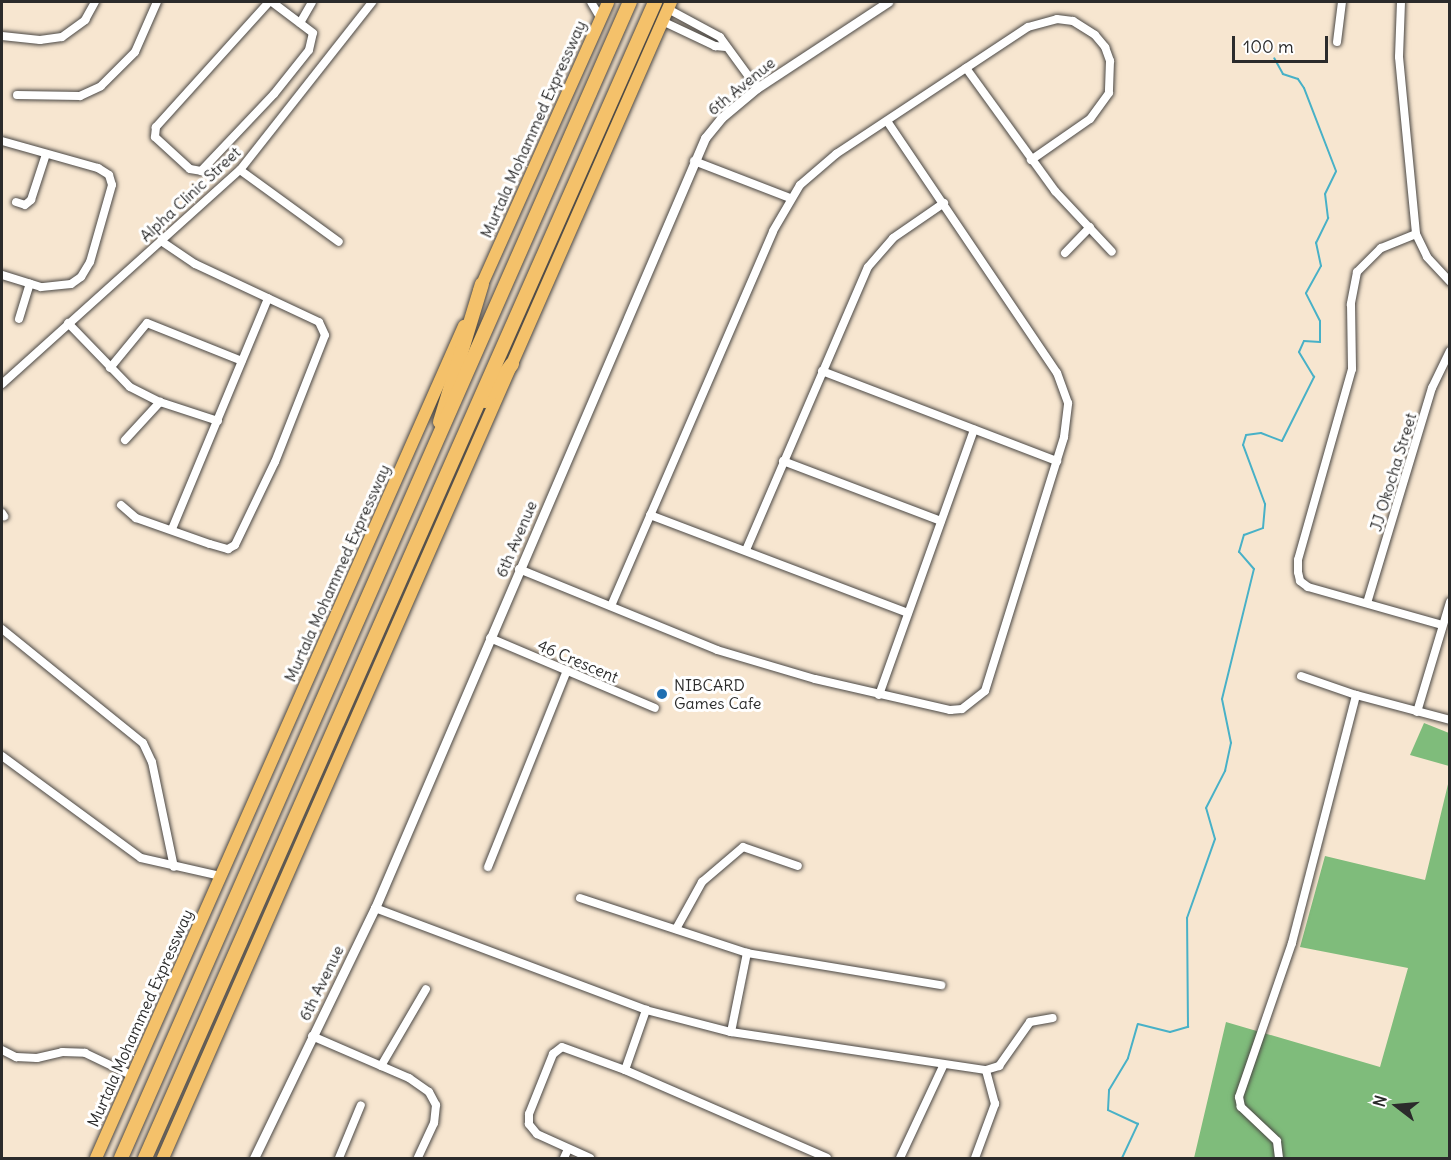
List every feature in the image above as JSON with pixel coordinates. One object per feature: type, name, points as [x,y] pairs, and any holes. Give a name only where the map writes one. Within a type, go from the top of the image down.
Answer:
[{"type":"highway","name":"Murtala Mohammed Expressway","points":[[96,1158],[608,2]]},
{"type":"highway","points":[[121,1158],[630,2]]},
{"type":"highway","points":[[145,1158],[655,2]]},
{"type":"highway","points":[[163,1158],[669,5]]},
{"type":"highway","points":[[436,444],[444,400],[482,284]]},
{"type":"highway","points":[[471,419],[512,364]]},
{"type":"street","points":[[2,36],[40,40],[62,37],[85,20],[95,2]]},
{"type":"street","points":[[17,95],[80,96],[101,87],[135,52],[157,2]]},
{"type":"street","points":[[270,2],[313,33],[309,50],[274,94],[201,171],[190,169],[155,137],[156,127],[270,2]]},
{"type":"street","points":[[300,23],[312,2]]},
{"type":"street","name":"Alpha Clinic Street","points":[[2,384],[240,170],[372,2]]},
{"type":"street","points":[[591,2],[600,17]]},
{"type":"street","name":"6th Avenue","points":[[254,1158],[375,908],[694,161],[721,118],[757,88],[888,2]]},
{"type":"street","points":[[1337,42],[1342,2]]},
{"type":"street","points":[[1401,2],[1399,57],[1416,234],[1427,257],[1449,282]]},
{"type":"street","points":[[669,5],[720,37],[757,88]]},
{"type":"street","points":[[611,606],[790,198],[814,171],[1028,27],[1057,19],[1085,27],[1104,47],[1111,78],[1100,108],[1030,160]]},
{"type":"street","points":[[662,21],[714,46],[726,47]]},
{"type":"street","points":[[966,68],[1030,160],[1112,252]]},
{"type":"street","points":[[519,569],[717,650],[879,695],[950,710],[962,709],[985,691],[1057,461],[1068,418],[1064,387],[944,203],[887,121]]},
{"type":"street","points":[[2,141],[98,168],[109,175],[112,185],[90,262],[81,277],[55,287],[30,284],[2,275]]},
{"type":"street","points":[[16,202],[25,205],[31,200],[46,154]]},
{"type":"street","points":[[694,161],[790,198]]},
{"type":"street","points":[[240,170],[339,242]]},
{"type":"street","points":[[746,550],[868,267],[893,238],[944,203]]},
{"type":"street","points":[[1065,253],[1090,227]]},
{"type":"street","points":[[1416,234],[1382,248],[1357,272],[1351,304],[1352,369],[1298,560],[1300,581],[1308,587],[1442,625]]},
{"type":"street","points":[[121,505],[136,518],[228,549],[235,545],[275,462],[325,328],[195,264],[161,241]]},
{"type":"street","points":[[19,319],[30,284]]},
{"type":"street","points":[[172,530],[268,298]]},
{"type":"street","points":[[68,323],[130,387],[160,402],[218,421]]},
{"type":"street","points":[[110,368],[147,323],[242,361]]},
{"type":"street","name":"JJ Okocha Street","points":[[1367,603],[1432,388],[1449,351]]},
{"type":"street","points":[[822,371],[1057,461]]},
{"type":"street","points":[[125,440],[160,402]]},
{"type":"street","points":[[879,695],[974,430]]},
{"type":"street","points":[[783,461],[941,521]]},
{"type":"street","points":[[650,515],[908,613]]},
{"type":"street","points":[[1417,712],[1449,602]]},
{"type":"street","points":[[2,629],[143,743],[152,762],[174,867]]},
{"type":"street","name":"46 Crescent","points":[[490,638],[655,708]]},
{"type":"street","points":[[488,867],[567,670]]},
{"type":"street","points":[[1301,676],[1356,695],[1449,720]]},
{"type":"street","points":[[1279,1158],[1277,1141],[1241,1107],[1239,1097],[1292,944],[1356,695]]},
{"type":"street","points":[[2,756],[141,858],[221,876]]},
{"type":"street","points":[[676,929],[702,882],[743,847],[798,866]]},
{"type":"street","points":[[580,898],[747,953],[941,985]]},
{"type":"street","points":[[375,908],[646,1010],[731,1032],[943,1066],[986,1070],[999,1066],[1030,1022],[1053,1018]]},
{"type":"street","points":[[731,1032],[747,953]]},
{"type":"street","points":[[381,1066],[426,989]]},
{"type":"street","points":[[626,1070],[646,1010]]},
{"type":"street","points":[[312,1036],[421,1085],[436,1105],[434,1123],[418,1158]]},
{"type":"street","points":[[590,1158],[537,1134],[529,1124],[529,1114],[553,1054],[562,1047],[572,1047],[827,1158]]},
{"type":"street","points":[[2,1050],[15,1057],[37,1058],[62,1052],[85,1053],[133,1076]]},
{"type":"street","points":[[900,1158],[943,1066]]},
{"type":"street","points":[[975,1158],[995,1104],[986,1070]]},
{"type":"street","points":[[339,1158],[361,1105]]},
{"type":"street","points":[[564,1158],[568,1149]]},
{"type":"green space","points":[[1424,723],[1449,733],[1449,766],[1410,755]]},
{"type":"green space","points":[[1449,780],[1449,1158],[1194,1158],[1226,1022],[1380,1067],[1408,968],[1300,947],[1325,856],[1425,880]]},
{"type":"waterway","points":[[1122,1158],[1138,1124],[1108,1110],[1109,1090],[1128,1058],[1138,1024],[1170,1032],[1188,1027],[1187,918],[1215,839],[1206,808],[1225,771],[1231,743],[1222,699],[1254,569],[1239,552],[1244,535],[1263,528],[1265,504],[1243,445],[1246,435],[1261,433],[1282,441],[1314,377],[1299,352],[1304,341],[1320,342],[1320,321],[1306,293],[1321,266],[1316,243],[1328,218],[1325,194],[1336,171],[1304,88],[1298,79],[1283,74],[1274,58]]},
{"type":"place","name":"NIBCARD Games Cafe","points":[[662,694]]}]
